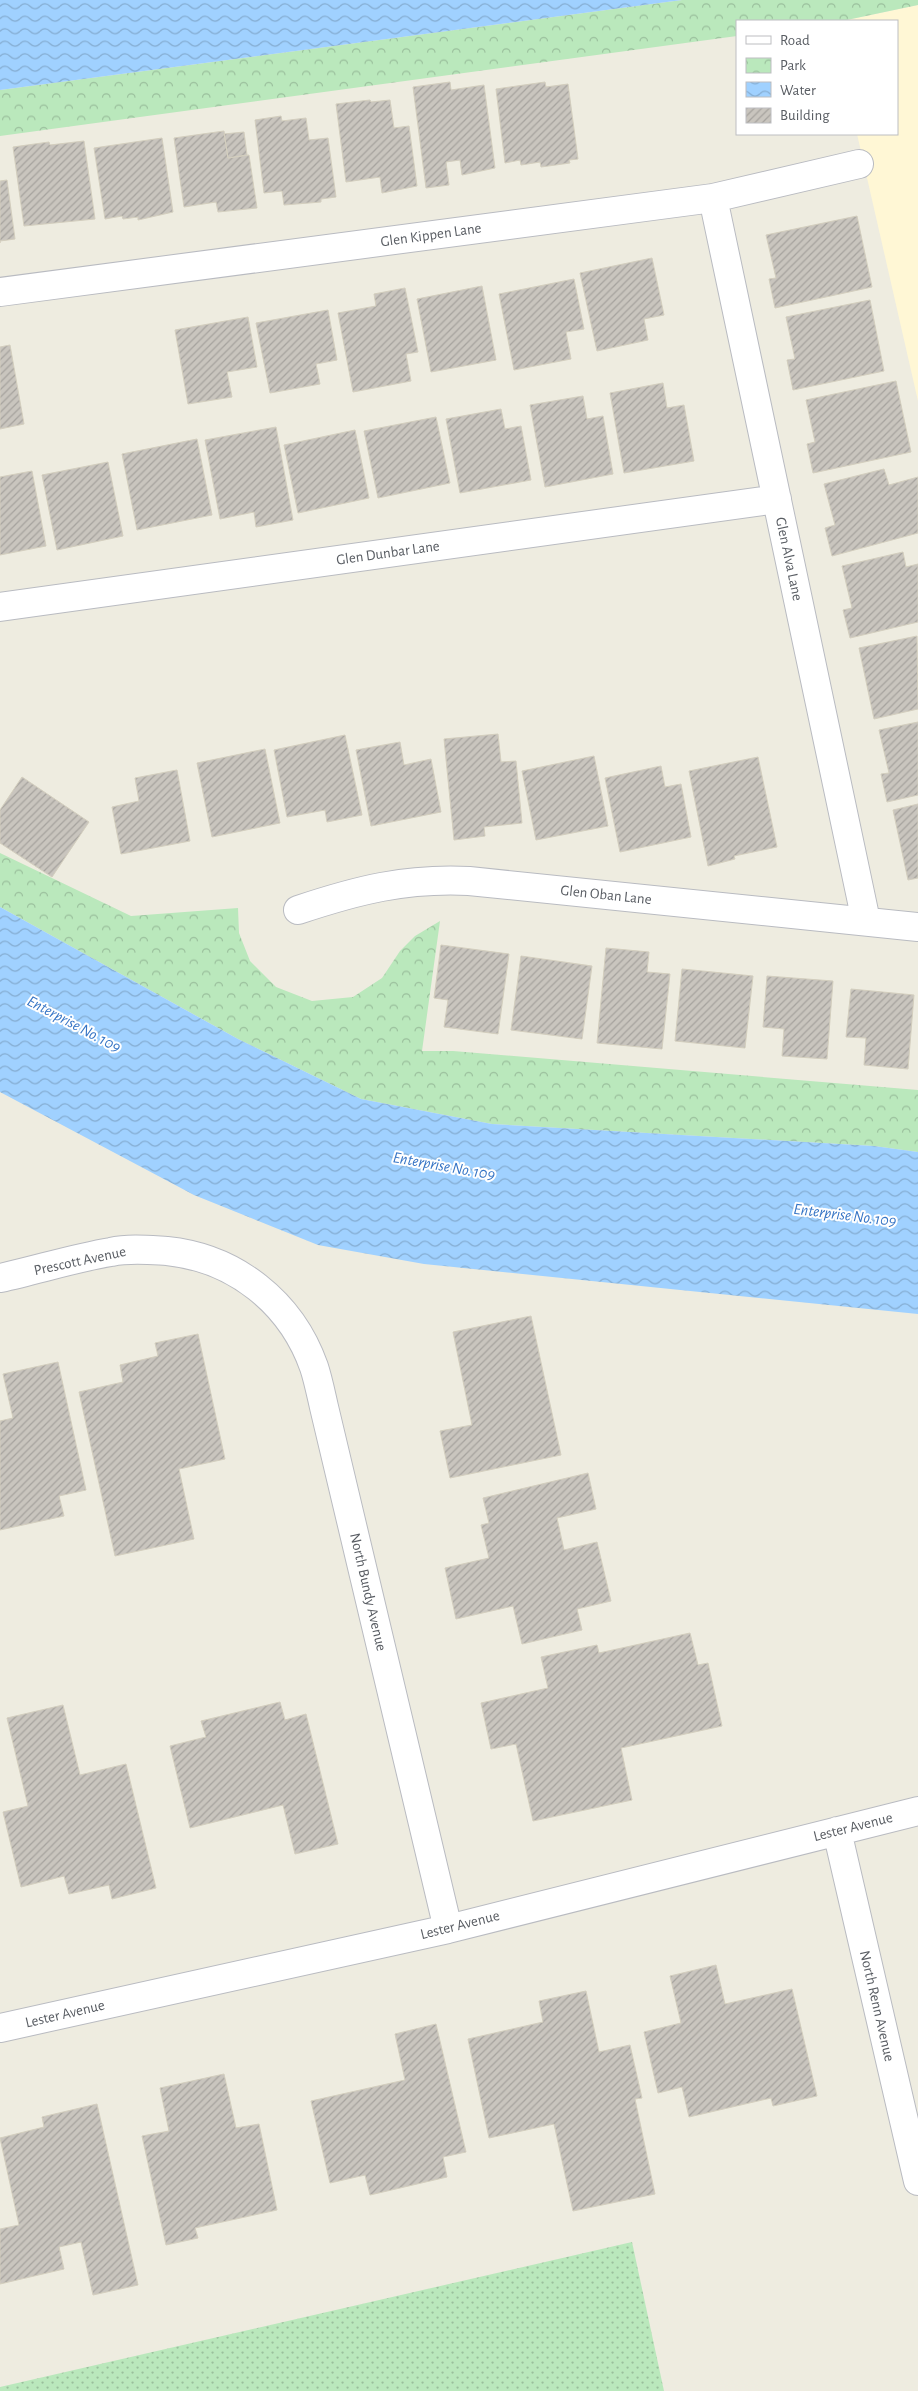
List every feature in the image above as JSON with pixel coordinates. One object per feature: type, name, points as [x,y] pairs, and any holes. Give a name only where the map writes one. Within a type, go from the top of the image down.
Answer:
[{"type":"street","name":"Glen Kippen Lane","points":[[0,292],[713,198],[859,164]]},
{"type":"street","name":"Glen Alva Lane","points":[[713,198],[866,921]]},
{"type":"street","name":"Glen Dunbar Lane","points":[[0,607],[776,499]]},
{"type":"street","name":"Glen Oban Lane","points":[[298,910],[346,894],[382,886],[433,879],[469,881],[918,927]]},
{"type":"street","name":"Prescott Avenue","points":[[0,1278],[112,1251],[146,1249],[185,1253],[216,1262],[246,1277]]},
{"type":"street","name":"North Bundy Avenue","points":[[246,1277],[274,1300],[296,1332],[314,1366],[448,1929]]},
{"type":"street","name":"Lester Avenue","points":[[0,2028],[448,1929],[918,1811]]},
{"type":"street","name":"North Renn Avenue","points":[[837,1831],[918,2181]]},
{"type":"shaded area","points":[[918,5],[918,401],[857,135],[898,135],[898,20],[847,20]]},
{"type":"green space","points":[[682,0],[918,0],[918,5],[847,20],[736,20],[736,36],[0,136],[0,90]]},
{"type":"green space","points":[[0,853],[131,916],[238,908],[239,933],[250,961],[276,987],[312,1001],[353,997],[382,978],[400,951],[415,936],[440,921],[422,1051],[453,1051],[918,1090],[918,1152],[874,1146],[492,1124],[361,1099],[238,1039],[0,907]]},
{"type":"green space","points":[[632,2242],[664,2391],[0,2391],[0,2387]]},
{"type":"water","points":[[0,0],[682,0],[0,90]]},
{"type":"water","name":"Enterprise No. 109","points":[[0,907],[238,1039],[361,1099],[492,1124],[874,1146],[918,1152],[918,1314],[424,1264],[318,1245],[194,1195],[0,1092]]},
{"type":"building","points":[[450,82],[451,90],[484,85],[495,168],[462,175],[460,160],[446,162],[449,185],[426,188],[413,87]]},
{"type":"building","points":[[545,82],[546,87],[568,84],[578,159],[569,160],[570,163],[541,167],[540,162],[521,165],[520,160],[505,163],[496,89]]},
{"type":"building","points":[[370,100],[371,102],[390,100],[394,128],[409,126],[417,186],[382,193],[380,177],[346,182],[336,104]]},
{"type":"building","points":[[281,116],[282,121],[306,118],[309,140],[328,138],[336,197],[321,199],[321,202],[284,205],[282,191],[264,193],[255,120]]},
{"type":"building","points":[[224,131],[228,158],[249,155],[257,208],[218,212],[216,202],[184,207],[174,138]]},
{"type":"building","points":[[244,132],[247,155],[228,158],[224,134]]},
{"type":"building","points":[[162,138],[173,212],[138,220],[138,217],[123,219],[122,216],[105,219],[94,148]]},
{"type":"building","points":[[84,141],[95,219],[24,226],[13,147],[49,142],[50,145]]},
{"type":"building","points":[[7,180],[15,239],[0,241],[0,181]]},
{"type":"building","points":[[857,216],[872,287],[775,308],[769,279],[776,278],[766,235]]},
{"type":"building","points":[[652,258],[664,315],[644,319],[648,340],[597,351],[580,273]]},
{"type":"building","points":[[574,279],[584,329],[566,332],[571,359],[514,370],[499,294]]},
{"type":"building","points":[[482,286],[496,360],[431,372],[417,299]]},
{"type":"building","points":[[405,288],[418,352],[406,354],[411,381],[353,392],[338,313],[376,306],[374,294]]},
{"type":"building","points":[[870,300],[884,371],[793,390],[787,360],[795,359],[786,317]]},
{"type":"building","points":[[328,310],[337,360],[316,364],[320,384],[270,393],[256,323]]},
{"type":"building","points":[[248,317],[257,367],[227,372],[232,397],[188,404],[175,330]]},
{"type":"building","points":[[10,345],[24,424],[0,429],[0,347]]},
{"type":"building","points":[[896,381],[911,452],[813,473],[807,444],[815,442],[806,400]]},
{"type":"building","points":[[663,383],[667,408],[684,405],[694,461],[624,473],[610,393]]},
{"type":"building","points":[[583,396],[587,419],[603,416],[613,474],[545,487],[530,405]]},
{"type":"building","points":[[501,409],[505,429],[521,426],[531,480],[460,493],[446,419]]},
{"type":"building","points":[[436,417],[450,483],[378,498],[364,431]]},
{"type":"building","points":[[276,427],[293,520],[256,527],[254,512],[220,519],[205,440]]},
{"type":"building","points":[[355,430],[369,498],[298,513],[284,445]]},
{"type":"building","points":[[197,439],[212,515],[137,530],[122,454]]},
{"type":"building","points":[[108,462],[123,536],[57,550],[42,475]]},
{"type":"building","points":[[884,469],[889,485],[918,477],[918,533],[832,556],[825,528],[835,525],[824,484]]},
{"type":"building","points":[[32,471],[46,546],[0,555],[0,477]]},
{"type":"building","points":[[903,552],[906,567],[918,564],[918,622],[850,638],[843,610],[852,608],[842,566]]},
{"type":"building","points":[[917,636],[918,709],[874,719],[859,648]]},
{"type":"building","points":[[918,722],[918,795],[887,802],[881,774],[889,773],[879,730]]},
{"type":"building","points":[[498,734],[501,762],[516,761],[522,823],[484,827],[485,836],[454,840],[444,739]]},
{"type":"building","points":[[345,735],[362,815],[327,822],[325,810],[287,817],[274,750]]},
{"type":"building","points":[[400,742],[404,765],[431,759],[441,812],[371,826],[356,750]]},
{"type":"building","points":[[265,749],[280,823],[212,837],[197,763]]},
{"type":"building","points":[[594,756],[608,826],[536,840],[522,771]]},
{"type":"building","points":[[758,757],[777,847],[734,856],[735,859],[708,866],[689,771]]},
{"type":"building","points":[[661,766],[665,787],[681,784],[691,837],[620,852],[605,778]]},
{"type":"building","points":[[177,770],[190,841],[121,854],[112,807],[139,801],[135,778]]},
{"type":"building","points":[[22,777],[89,822],[52,877],[0,843],[0,810]]},
{"type":"building","points":[[918,804],[918,878],[908,880],[893,810]]},
{"type":"building","points":[[441,945],[509,954],[498,1034],[444,1027],[448,1000],[434,998]]},
{"type":"building","points":[[606,948],[649,952],[647,972],[670,974],[662,1049],[597,1043]]},
{"type":"building","points":[[521,956],[592,966],[582,1039],[511,1030]]},
{"type":"building","points":[[682,969],[753,976],[745,1048],[675,1041]]},
{"type":"building","points":[[767,976],[833,981],[827,1059],[782,1056],[784,1029],[763,1027]]},
{"type":"building","points":[[851,989],[914,995],[908,1069],[864,1065],[866,1038],[846,1037]]},
{"type":"building","points":[[531,1316],[561,1455],[450,1478],[440,1431],[472,1425],[453,1332]]},
{"type":"building","points":[[198,1334],[225,1459],[179,1469],[194,1539],[115,1556],[79,1392],[123,1382],[120,1365],[158,1356],[155,1343]]},
{"type":"building","points":[[58,1362],[86,1490],[59,1496],[64,1516],[0,1530],[0,1421],[13,1418],[3,1374]]},
{"type":"building","points":[[588,1473],[596,1509],[557,1518],[564,1550],[597,1542],[611,1601],[577,1609],[582,1630],[522,1644],[513,1606],[456,1619],[445,1568],[489,1558],[481,1525],[489,1523],[483,1498]]},
{"type":"building","points":[[690,1633],[698,1665],[708,1663],[722,1726],[621,1748],[632,1800],[533,1821],[516,1744],[491,1749],[481,1703],[548,1688],[541,1657],[597,1645],[599,1653]]},
{"type":"building","points":[[280,1702],[285,1720],[306,1714],[338,1844],[295,1854],[283,1805],[190,1828],[170,1746],[206,1737],[201,1721]]},
{"type":"building","points":[[63,1705],[80,1775],[126,1764],[156,1888],[112,1899],[109,1885],[69,1894],[64,1876],[21,1887],[3,1812],[28,1806],[7,1718]]},
{"type":"building","points":[[716,1965],[725,2004],[792,1989],[817,2096],[773,2106],[771,2098],[689,2117],[682,2087],[658,2093],[644,2032],[681,2023],[670,1976]]},
{"type":"building","points":[[586,1991],[599,2052],[630,2045],[642,2098],[635,2099],[655,2194],[573,2211],[554,2124],[489,2138],[468,2039],[543,2022],[539,2001]]},
{"type":"building","points":[[436,2024],[466,2152],[443,2157],[447,2177],[370,2195],[365,2175],[330,2183],[311,2101],[405,2080],[395,2034]]},
{"type":"building","points":[[224,2074],[236,2128],[259,2124],[277,2210],[195,2228],[198,2238],[166,2245],[142,2136],[169,2131],[160,2088]]},
{"type":"building","points":[[97,2104],[138,2285],[93,2295],[81,2242],[59,2247],[64,2269],[0,2284],[0,2229],[19,2225],[0,2138],[44,2127],[42,2117]]}]
